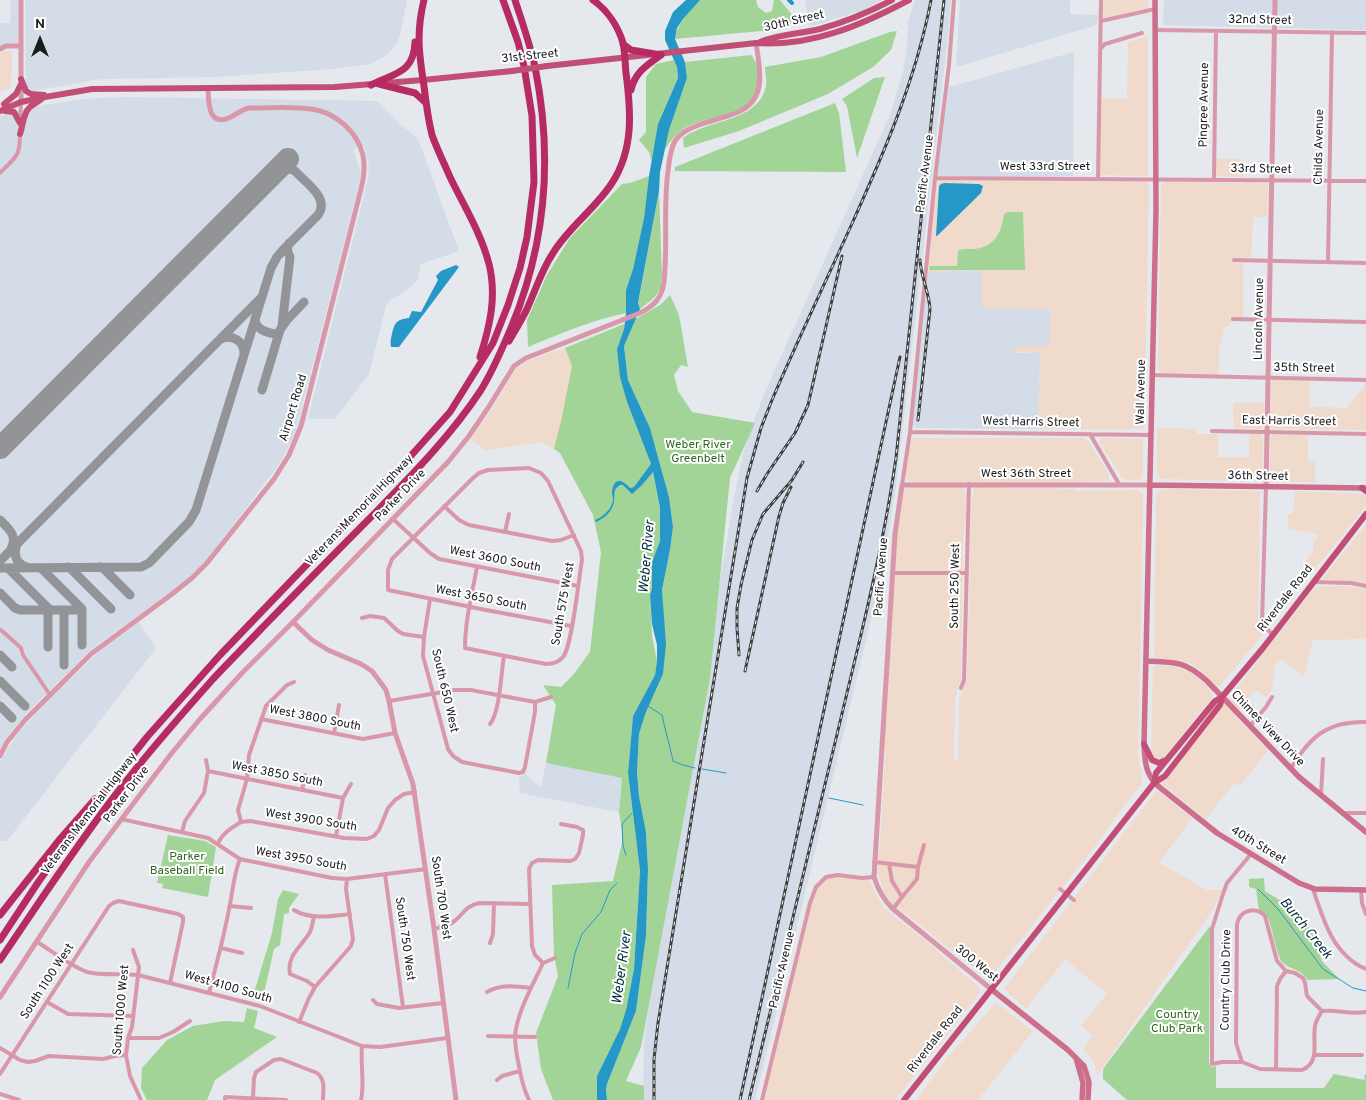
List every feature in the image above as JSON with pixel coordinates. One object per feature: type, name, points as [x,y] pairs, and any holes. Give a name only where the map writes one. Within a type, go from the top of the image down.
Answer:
[{"type":"highway","points":[[424,0],[418,43],[432,135],[480,238],[489,265],[492,310],[478,367]]},
{"type":"highway","name":"Veterans Memorial Highway","points":[[0,940],[39,881],[110,785],[153,731],[208,668],[408,459],[450,412],[493,343],[520,268],[528,230],[534,182],[532,116],[524,66],[518,42],[503,0]]},
{"type":"highway","name":"Veterans Memorial Highway","points":[[0,960],[83,839],[120,788],[158,742],[215,677],[417,470],[456,424],[493,370],[523,298],[531,270],[542,215],[544,184],[545,153],[540,94],[527,35],[515,0]]},
{"type":"highway","points":[[493,370],[526,311],[542,271],[552,253],[613,182],[626,151],[630,120],[623,44],[612,20],[593,0]]},
{"type":"highway","points":[[371,85],[410,64],[414,54],[417,21],[421,12]]},
{"type":"highway","points":[[623,44],[631,50],[661,55]]},
{"type":"highway","points":[[629,98],[632,82],[640,71],[661,55]]},
{"type":"highway","points":[[379,84],[416,93],[426,103]]},
{"type":"highway","points":[[0,915],[91,802],[110,785]]},
{"type":"main road","name":"30th Street","points":[[756,43],[770,38],[823,28],[852,18],[892,0]]},
{"type":"main road","name":"31st Street","points":[[1,108],[46,96],[92,89],[288,88],[371,85],[661,55],[756,43],[774,44],[827,35],[865,22],[909,0]]},
{"type":"main road","name":"Wall Avenue","points":[[1153,785],[1147,772],[1144,744],[1155,179],[1155,0]]},
{"type":"main road","points":[[21,82],[26,91],[31,94],[46,96]]},
{"type":"main road","points":[[20,123],[14,112],[1,108],[16,94],[21,82]]},
{"type":"main road","points":[[20,134],[26,112],[46,96]]},
{"type":"main road","name":"36th Street","points":[[1150,485],[1365,489]]},
{"type":"main road","name":"Riverdale Road","points":[[1153,785],[1156,773],[1167,759],[1214,701],[1222,697],[1366,514]]},
{"type":"main road","name":"Chimes View Drive","points":[[1146,661],[1178,663],[1190,667],[1207,681],[1291,768],[1321,796],[1366,832]]},
{"type":"main road","name":"Riverdale Road","points":[[904,1100],[1153,785],[1165,776],[1220,705],[1222,697]]},
{"type":"main road","points":[[1144,744],[1154,762],[1159,763],[1167,759]]},
{"type":"main road","name":"40th Street","points":[[1153,785],[1217,833],[1299,883],[1312,889],[1364,890]]},
{"type":"main road","name":"300 West","points":[[989,992],[1064,1046],[1084,1066],[1089,1088],[1088,1100]]},
{"type":"main road","points":[[1076,1058],[1083,1083],[1082,1100]]},
{"type":"street","points":[[0,174],[20,149],[20,0]]},
{"type":"street","name":"Pacific Avenue","points":[[762,1100],[810,903],[816,887],[826,878],[838,875],[862,878],[874,877],[896,520],[910,432],[935,178],[949,72],[954,0]]},
{"type":"street","points":[[1098,179],[1101,0]]},
{"type":"street","name":"Lincoln Avenue","points":[[1272,635],[1262,622],[1269,378],[1275,0]]},
{"type":"street","points":[[1101,21],[1155,9]]},
{"type":"street","name":"32nd Street","points":[[1154,30],[1366,33]]},
{"type":"street","name":"Pingree Avenue","points":[[1214,179],[1216,31]]},
{"type":"street","name":"Childs Avenue","points":[[1328,262],[1332,32]]},
{"type":"street","points":[[1100,48],[1105,44],[1142,33]]},
{"type":"street","name":"Parker Drive","points":[[0,997],[90,862],[121,819],[200,719],[243,672],[448,462],[469,436],[514,366],[526,358],[640,313],[657,301],[663,288],[665,275],[665,193],[674,144],[685,131],[735,113],[753,101],[759,90],[760,78],[756,43]]},
{"type":"street","points":[[0,49],[6,46],[20,46]]},
{"type":"street","name":"Airport Road","points":[[0,756],[7,742],[25,720],[91,654],[172,594],[207,563],[284,466],[297,438],[310,395],[362,184],[363,155],[359,143],[344,123],[331,115],[311,109],[249,108],[226,119],[220,119],[211,112],[208,89]]},
{"type":"street","name":"West 33rd Street","points":[[935,178],[1155,179]]},
{"type":"street","name":"33rd Street","points":[[1155,179],[1366,181]]},
{"type":"street","points":[[1234,260],[1366,263]]},
{"type":"street","points":[[1233,319],[1366,322]]},
{"type":"street","name":"35th Street","points":[[1152,375],[1366,380]]},
{"type":"street","name":"East Harris Street","points":[[1212,431],[1366,434]]},
{"type":"street","name":"West Harris Street","points":[[910,432],[1151,435]]},
{"type":"street","points":[[1090,434],[1119,484]]},
{"type":"street","name":"South 575 West","points":[[444,506],[479,473],[488,470],[530,468],[541,473],[548,481],[581,550],[582,560],[568,648],[563,657],[554,664],[546,664],[504,656]]},
{"type":"street","name":"South 250 West","points":[[961,688],[964,680],[969,484]]},
{"type":"street","name":"West 36th Street","points":[[902,485],[1150,485]]},
{"type":"street","points":[[413,538],[444,506],[459,520],[469,525],[552,541],[574,536]]},
{"type":"street","points":[[505,532],[509,514]]},
{"type":"street","name":"West 3600 South","points":[[394,519],[413,538],[439,559],[578,586]]},
{"type":"street","name":"West 3650 South","points":[[413,538],[392,559],[388,570],[388,590],[571,626]]},
{"type":"street","points":[[477,567],[465,633],[465,648],[504,656],[499,695],[494,719],[490,724]]},
{"type":"street","points":[[892,573],[966,573]]},
{"type":"street","points":[[1314,582],[1351,583],[1366,586]]},
{"type":"street","name":"South 650 West","points":[[430,599],[423,656],[448,749],[453,756],[462,762],[519,773],[523,772],[536,712],[535,702]]},
{"type":"street","points":[[362,618],[370,616],[384,618],[403,634],[424,637]]},
{"type":"street","name":"South 700 West","points":[[293,622],[312,640],[328,650],[361,664],[372,671],[386,690],[395,733],[415,792],[456,1100]]},
{"type":"street","points":[[1,630],[20,648],[50,695]]},
{"type":"street","points":[[218,844],[228,830],[241,822],[238,810],[247,779],[249,755],[266,706],[287,685],[294,682]]},
{"type":"street","points":[[389,701],[455,690],[471,690],[535,702],[551,697]]},
{"type":"street","points":[[1250,726],[1272,697]]},
{"type":"street","points":[[334,733],[339,705]]},
{"type":"street","name":"West 3800 South","points":[[261,719],[363,739],[395,733]]},
{"type":"street","points":[[1291,768],[1305,748],[1321,732],[1343,723],[1366,722]]},
{"type":"street","points":[[1321,796],[1323,759]]},
{"type":"street","points":[[182,832],[186,821],[204,793],[208,771],[206,760]]},
{"type":"street","name":"West 3850 South","points":[[208,771],[343,798]]},
{"type":"street","points":[[302,790],[305,774]]},
{"type":"street","points":[[336,836],[343,798],[351,784]]},
{"type":"street","name":"West 3900 South","points":[[241,822],[250,821],[344,838],[367,839],[374,836],[379,830],[388,808],[395,800],[404,794],[415,792]]},
{"type":"street","points":[[1342,813],[1366,813]]},
{"type":"street","name":"West 3950 South","points":[[121,819],[208,838],[240,860],[332,878],[347,879],[426,869]]},
{"type":"street","points":[[543,963],[535,954],[532,946],[529,869],[532,863],[538,860],[570,861],[576,859],[579,853],[583,830],[561,824]]},
{"type":"street","points":[[893,909],[917,879],[924,845]]},
{"type":"street","points":[[1251,854],[1227,883],[1212,929],[1212,1064],[1242,1062],[1260,1069],[1302,1070],[1313,1061],[1314,1026],[1322,1011],[1331,1010],[1349,1014],[1366,1012]]},
{"type":"street","points":[[209,993],[230,906],[235,871],[240,860]]},
{"type":"street","points":[[874,862],[918,867]]},
{"type":"street","points":[[889,864],[892,881],[902,897]]},
{"type":"street","name":"South 750 West","points":[[385,874],[403,1007]]},
{"type":"street","name":"300 West","points":[[874,877],[879,891],[886,902],[989,992]]},
{"type":"street","points":[[299,1022],[315,987],[351,946],[353,938],[346,889],[347,879]]},
{"type":"street","points":[[1060,889],[1074,900]]},
{"type":"street","points":[[1312,889],[1331,937],[1350,959],[1366,969]]},
{"type":"street","points":[[1364,890],[1362,903],[1366,914]]},
{"type":"street","name":"South 1100 West","points":[[0,1074],[109,906],[113,903],[119,902],[153,908],[183,917],[170,983]]},
{"type":"street","points":[[434,929],[455,921],[470,905],[478,903],[530,904]]},
{"type":"street","points":[[490,943],[493,934],[494,903]]},
{"type":"street","points":[[230,906],[251,908]]},
{"type":"street","points":[[294,910],[298,913],[324,917],[350,914]]},
{"type":"street","name":"Country Club Drive","points":[[1242,1062],[1236,1043],[1237,934],[1238,919],[1243,913],[1252,910],[1265,916],[1277,961],[1286,970],[1303,978],[1307,996],[1322,1011]]},
{"type":"street","points":[[314,916],[310,932],[292,957],[288,968],[290,974],[307,980],[315,987]]},
{"type":"street","name":"West 4100 South","points":[[36,941],[86,972],[138,975],[260,1006],[362,1046],[380,1046],[447,1038]]},
{"type":"street","points":[[221,948],[242,953]]},
{"type":"street","name":"South 1000 West","points":[[133,950],[138,961],[138,975],[132,1027],[128,1038],[126,1055],[130,1076],[140,1100]]},
{"type":"street","points":[[529,1100],[520,1071],[515,1036],[521,1011],[543,963],[555,958]]},
{"type":"street","points":[[1276,1069],[1277,986],[1286,970]]},
{"type":"street","points":[[488,992],[494,988],[518,986],[531,988]]},
{"type":"street","points":[[373,1000],[377,1004],[399,1008],[443,1003]]},
{"type":"street","points":[[47,1002],[68,1014],[133,1016]]},
{"type":"street","points":[[128,1038],[159,1038],[190,1021]]},
{"type":"street","points":[[488,1036],[535,1037]]},
{"type":"street","points":[[361,1100],[363,1083],[362,1046]]},
{"type":"street","points":[[0,1048],[12,1056],[28,1062],[49,1056],[103,1059],[126,1055]]},
{"type":"street","points":[[1314,1055],[1362,1055]]},
{"type":"street","points":[[253,1098],[256,1072],[274,1060],[282,1059],[318,1073],[322,1077],[324,1082],[323,1100]]},
{"type":"street","points":[[497,1080],[502,1076],[520,1071]]},
{"type":"street","points":[[0,1094],[19,1100]]},
{"type":"street","points":[[225,1098],[286,1100]]},
{"type":"shaded area","points":[[11,0],[18,0],[18,43],[6,44],[0,47],[0,23],[10,23]]},
{"type":"shaded area","points":[[25,0],[407,0],[397,43],[388,54],[371,64],[333,69],[214,77],[101,79],[33,91],[26,86]]},
{"type":"shaded area","points":[[805,0],[882,0],[863,10],[809,27]]},
{"type":"shaded area","points":[[915,0],[951,0],[896,486],[880,582],[755,1100],[643,1100],[644,1044],[649,999],[743,454],[765,392],[890,115],[903,72],[908,22]]},
{"type":"shaded area","points":[[960,0],[1070,0],[1070,14],[1098,15],[1097,25],[956,67]]},
{"type":"shaded area","points":[[1103,0],[1148,0],[1148,8],[1102,18]]},
{"type":"shaded area","points":[[1164,0],[1366,0],[1366,30],[1163,25]]},
{"type":"shaded area","points":[[1148,36],[1148,176],[1098,175],[1100,98],[1127,99],[1128,42]]},
{"type":"shaded area","points":[[2,51],[12,51],[11,88],[0,92],[0,54]]},
{"type":"shaded area","points":[[1074,52],[1073,176],[937,176],[949,87]]},
{"type":"shaded area","points":[[123,97],[377,101],[418,139],[459,251],[421,264],[418,280],[386,305],[369,374],[335,419],[308,419],[368,179],[369,165],[364,146],[354,149],[361,176],[295,434],[280,463],[205,563],[182,583],[92,649],[25,715],[0,749],[0,116],[44,105],[85,99]]},
{"type":"shaded area","points":[[1216,159],[1243,159],[1243,177],[1218,176],[1216,174]]},
{"type":"shaded area","points":[[939,180],[1146,182],[1149,184],[1144,429],[1038,429],[1040,353],[1015,352],[1015,346],[981,308],[981,270],[928,272],[936,184]]},
{"type":"shaded area","points":[[1164,182],[1265,183],[1268,185],[1267,217],[1253,217],[1251,257],[1233,258],[1234,264],[1243,263],[1243,317],[1234,317],[1229,327],[1225,326],[1219,349],[1219,374],[1161,373],[1158,370],[1161,185]]},
{"type":"shaded area","points":[[981,270],[982,308],[1050,309],[1049,346],[1015,346],[1015,353],[1040,353],[1038,429],[916,428],[912,423],[928,272]]},
{"type":"shaded area","points":[[565,348],[572,366],[563,418],[554,449],[542,442],[485,450],[471,439],[493,408],[516,369],[529,360]]},
{"type":"shaded area","points":[[1273,380],[1310,381],[1309,407],[1346,408],[1364,387],[1364,382],[1366,382],[1366,430],[1272,429],[1270,427],[1271,382]]},
{"type":"shaded area","points":[[1233,403],[1264,403],[1263,427],[1261,429],[1234,428]]},
{"type":"shaded area","points":[[1157,428],[1197,429],[1197,434],[1218,434],[1218,457],[1249,457],[1249,434],[1261,434],[1263,437],[1262,477],[1258,481],[1160,479],[1157,474]]},
{"type":"shaded area","points":[[1273,435],[1308,435],[1308,461],[1315,461],[1315,482],[1273,482],[1270,478],[1270,438]]},
{"type":"shaded area","points":[[917,438],[1083,438],[1089,442],[1110,477],[1107,481],[1069,483],[913,483],[907,480],[905,476],[910,442]]},
{"type":"shaded area","points":[[1101,438],[1143,439],[1142,478],[1128,480],[1122,478],[1099,442]]},
{"type":"shaded area","points":[[909,487],[962,487],[966,492],[966,521],[963,537],[961,678],[955,699],[954,759],[958,760],[959,700],[967,678],[971,506],[974,489],[977,487],[1075,489],[1076,491],[1137,490],[1142,493],[1143,497],[1138,754],[1142,784],[1090,853],[990,978],[986,977],[892,903],[885,894],[878,875],[897,528],[904,489]]},
{"type":"shaded area","points":[[1166,489],[1260,491],[1258,624],[1266,630],[1220,686],[1216,686],[1191,664],[1156,658],[1154,656],[1156,496],[1160,491]]},
{"type":"shaded area","points":[[1295,491],[1366,494],[1366,506],[1314,570],[1304,563],[1313,552],[1313,543],[1319,535],[1288,528],[1288,514],[1293,514]]},
{"type":"shaded area","points":[[1366,524],[1366,584],[1322,579]]},
{"type":"shaded area","points":[[1316,586],[1349,586],[1366,589],[1366,639],[1313,640],[1304,677],[1281,659],[1274,667],[1271,691],[1267,698],[1256,690],[1234,715],[1268,750],[1240,786],[1234,783],[1206,819],[1162,784]]},
{"type":"shaded area","points":[[139,622],[156,648],[7,841],[0,841],[0,762],[17,734],[50,698],[101,650]]},
{"type":"shaded area","points":[[1157,665],[1186,670],[1198,677],[1213,695],[1163,758],[1156,760],[1151,755],[1153,668]]},
{"type":"shaded area","points":[[546,763],[622,778],[619,812],[520,793],[519,777],[526,774],[541,788]]},
{"type":"shaded area","points":[[1157,790],[1192,818],[1159,863],[1207,890],[1223,890],[1212,911],[1098,1074],[1093,1060],[1083,1049],[1093,1035],[1081,1026],[1107,994],[1065,959],[1026,1009],[1004,989]]},
{"type":"shaded area","points":[[831,877],[869,879],[885,909],[937,950],[979,987],[980,992],[895,1100],[764,1100],[814,893],[822,881]]},
{"type":"shaded area","points":[[996,1003],[1033,1031],[978,1100],[916,1100],[948,1057]]},
{"type":"green space","points":[[700,0],[756,0],[758,7],[766,13],[772,11],[774,0],[780,0],[797,21],[783,29],[675,39],[681,22]]},
{"type":"green space","points":[[897,31],[891,50],[873,67],[828,94],[739,131],[684,148],[683,138],[689,134],[746,112],[755,105],[762,97],[766,86],[765,67],[821,57]]},
{"type":"green space","points":[[751,55],[757,64],[758,73],[757,91],[752,100],[735,111],[690,125],[682,130],[664,150],[687,78],[685,62]]},
{"type":"green space","points":[[674,60],[678,78],[658,124],[651,160],[649,152],[639,140],[646,132],[646,77],[656,64]]},
{"type":"green space","points":[[885,77],[857,158],[847,106],[842,99],[874,78]]},
{"type":"green space","points":[[835,103],[839,113],[846,172],[675,171],[675,167]]},
{"type":"green space","points":[[649,176],[644,218],[633,269],[626,290],[626,313],[588,323],[528,347],[527,320],[547,275],[570,238],[622,184]]},
{"type":"green space","points":[[659,191],[661,288],[655,297],[640,309],[638,304]]},
{"type":"green space","points":[[1008,212],[1023,212],[1025,270],[929,270],[930,266],[957,266],[959,250],[977,249],[991,243],[998,235],[1004,214]]},
{"type":"green space","name":"Weber River Greenbelt","points":[[670,295],[679,315],[688,367],[681,365],[674,375],[678,391],[692,412],[755,423],[730,478],[710,678],[641,1047],[626,1081],[644,1086],[644,1100],[607,1100],[607,1084],[636,1011],[646,936],[648,869],[646,832],[639,796],[637,772],[639,734],[646,712],[663,674],[664,630],[662,590],[673,527],[669,497],[650,428],[628,380],[624,346],[634,320],[660,305]]},
{"type":"green space","points":[[624,324],[617,349],[627,402],[651,464],[660,508],[660,541],[652,562],[652,588],[650,596],[652,636],[657,661],[655,675],[633,716],[628,773],[640,871],[634,969],[626,1010],[620,1029],[597,1076],[597,1100],[553,1100],[541,1069],[536,1033],[558,976],[554,955],[552,885],[613,881],[622,843],[619,812],[622,778],[546,763],[556,705],[543,685],[561,687],[573,675],[590,652],[601,552],[593,515],[560,453],[554,449],[572,366],[565,348]]},
{"type":"green space","name":"Parker Baseball Field","points":[[168,835],[205,841],[216,847],[208,897],[162,888],[163,884],[157,883]]},
{"type":"green space","points":[[1264,878],[1265,891],[1297,911],[1312,932],[1322,961],[1339,979],[1307,980],[1305,976],[1282,962],[1276,948],[1269,920],[1266,914],[1259,910],[1256,889],[1249,887],[1249,879]]},
{"type":"green space","points":[[283,890],[299,894],[289,908],[289,913],[284,914],[280,945],[274,949],[262,1002],[252,999],[272,933],[278,899]]},
{"type":"green space","name":"Country Club Park","points":[[1210,926],[1209,1063],[1211,1067],[1216,1066],[1216,1088],[1324,1088],[1334,1074],[1365,1080],[1364,1076],[1366,1074],[1366,1100],[1127,1100],[1103,1079],[1103,1069]]},
{"type":"green space","points":[[247,1008],[258,1011],[254,1028],[277,1037],[215,1080],[207,1100],[147,1100],[141,1088],[142,1068],[167,1040],[193,1026],[224,1021],[244,1022]]},
{"type":"water","points":[[686,0],[700,0],[677,28],[675,39],[685,62],[687,78],[669,130],[660,172],[659,191],[638,303],[640,309],[624,346],[628,380],[650,428],[669,497],[673,527],[662,590],[666,644],[663,674],[646,712],[639,734],[637,772],[639,796],[646,832],[648,869],[646,936],[636,1011],[607,1084],[607,1100],[597,1100],[597,1076],[620,1029],[626,1010],[634,969],[640,871],[628,773],[633,716],[655,675],[657,661],[657,645],[652,624],[650,596],[652,588],[652,562],[660,541],[660,508],[653,472],[632,494],[623,485],[616,488],[614,504],[611,510],[606,516],[596,522],[595,520],[604,515],[611,506],[613,487],[616,482],[621,481],[630,488],[634,487],[651,464],[627,402],[620,377],[617,349],[624,329],[626,290],[633,269],[644,218],[658,124],[678,78],[677,67],[665,40],[665,31],[673,12]]},
{"type":"water","points":[[944,183],[979,184],[983,186],[981,193],[936,236],[939,186]]},
{"type":"water","points":[[456,265],[459,267],[399,347],[391,347],[391,339],[396,324],[409,318],[412,311],[421,312],[438,280],[436,276],[441,271]]},
{"type":"waterway","points":[[789,0],[792,3]]},
{"type":"waterway","name":"Burch Creek","points":[[648,706],[662,715],[673,761],[695,768]]},
{"type":"waterway","name":"Burch Creek","points":[[702,769],[726,773]]},
{"type":"waterway","name":"Burch Creek","points":[[829,798],[863,805]]},
{"type":"waterway","points":[[626,855],[623,846],[622,824],[632,813]]},
{"type":"waterway","points":[[568,988],[575,953],[582,934],[601,912],[610,890],[617,883]]},
{"type":"waterway","name":"Burch Creek","points":[[1258,889],[1278,909],[1323,969],[1353,988],[1366,991]]},
{"type":"taxiway","points":[[0,568],[141,567],[149,563],[189,522],[196,510],[271,268],[277,257],[318,215],[321,209],[321,203],[315,191],[295,171],[284,169],[274,173]]},
{"type":"taxiway","points":[[282,326],[290,257],[287,250],[289,243]]},
{"type":"taxiway","points":[[0,561],[261,298]]},
{"type":"taxiway","points":[[262,390],[280,330],[304,302]]},
{"type":"taxiway","points":[[255,318],[257,326],[266,332],[278,335]]},
{"type":"taxiway","points":[[221,339],[234,338],[242,345],[244,354]]},
{"type":"taxiway","points":[[0,520],[13,536],[14,540],[11,549]]},
{"type":"taxiway","points":[[17,544],[16,558],[20,564],[27,567]]},
{"type":"taxiway","points":[[68,567],[111,609]]},
{"type":"taxiway","points":[[100,567],[130,595]]},
{"type":"taxiway","points":[[6,568],[52,610]]},
{"type":"taxiway","points":[[39,568],[82,609],[82,645]]},
{"type":"taxiway","points":[[0,593],[15,608],[20,610],[78,610],[82,615]]},
{"type":"taxiway","points":[[48,647],[48,615],[51,610]]},
{"type":"taxiway","points":[[64,665],[64,615],[68,610]]},
{"type":"taxiway","points":[[0,655],[12,667]]},
{"type":"taxiway","points":[[0,681],[25,706]]},
{"type":"taxiway","points":[[0,706],[12,718]]},
{"type":"runway","points":[[0,448],[288,159]]},
{"type":"railway","points":[[654,1100],[654,1059],[658,1023],[747,478],[761,428],[772,400],[862,201],[897,117],[917,59],[931,0]]},
{"type":"railway","points":[[749,1100],[865,620],[889,505],[896,458],[944,0]]},
{"type":"railway","points":[[757,491],[795,433],[808,405],[842,256]]},
{"type":"railway","points":[[918,420],[930,309],[920,260]]},
{"type":"railway","points":[[740,1100],[900,357]]},
{"type":"railway","points":[[739,655],[737,608],[752,540],[763,514],[792,480],[803,462]]},
{"type":"railway","points":[[745,671],[779,516],[791,487]]},
{"type":"water label","name":"Weber River","points":[[648,557]]},
{"type":"water label","name":"Weber River","points":[[623,968]]}]
